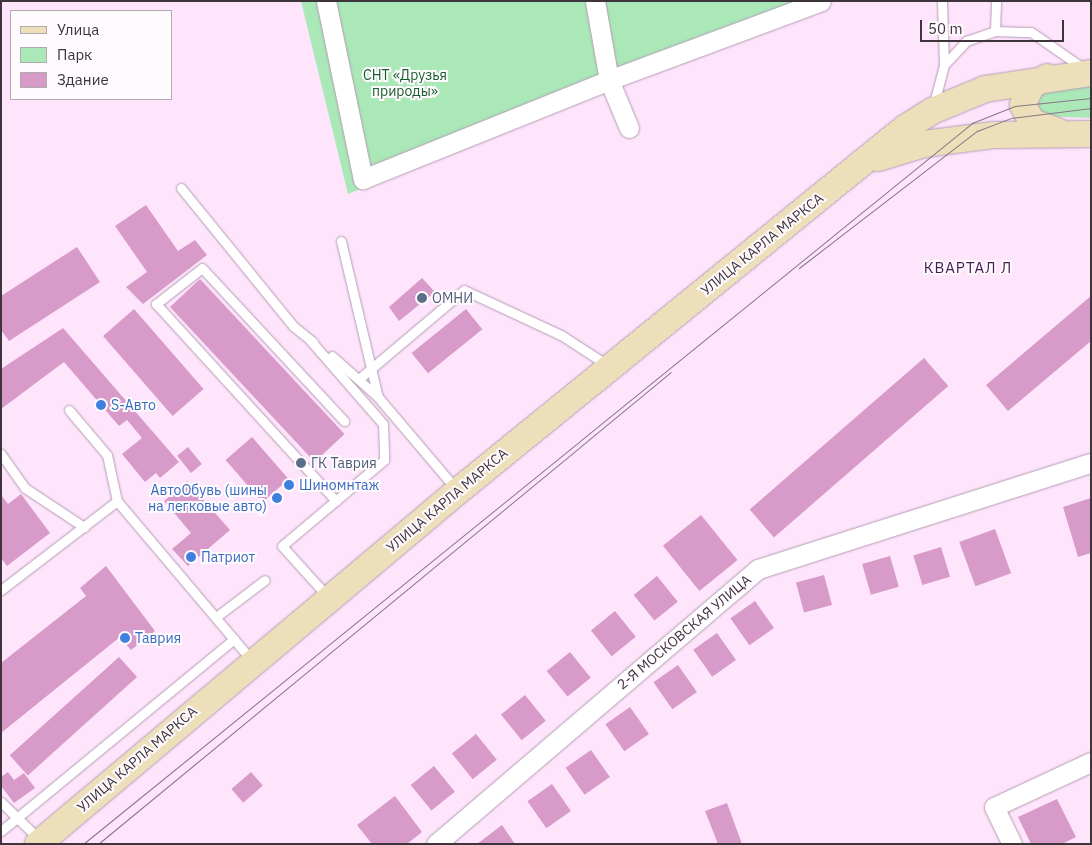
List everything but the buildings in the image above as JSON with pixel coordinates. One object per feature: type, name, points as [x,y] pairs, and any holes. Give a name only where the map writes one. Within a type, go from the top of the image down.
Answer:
[{"type":"street","points":[[326,1],[363,179],[609,80],[822,1]]},
{"type":"street","points":[[595,1],[609,80],[629,128]]},
{"type":"street","name":"УЛИЦА КАРЛА МАРКСА","points":[[40,842],[252,662],[609,366],[932,111],[985,89],[1048,77],[1091,73]]},
{"type":"street","points":[[1048,77],[1028,90],[1023,105],[1026,115],[1045,128],[1084,134]]},
{"type":"street","name":"УЛИЦА КАРЛА МАРКСА","points":[[864,163],[924,144],[994,135],[1084,134]]},
{"type":"street","name":"2-Я МОСКОВСКАЯ УЛИЦА","points":[[436,844],[758,569],[1091,463]]},
{"type":"street","points":[[1012,844],[994,807],[1091,762]]},
{"type":"lane","points":[[932,111],[944,65],[942,1]]},
{"type":"lane","points":[[995,31],[996,1]]},
{"type":"lane","points":[[944,65],[966,41],[995,31],[1030,32],[1091,73]]},
{"type":"lane","points":[[181,188],[212,231],[383,424],[384,460],[282,546],[329,598]]},
{"type":"lane","points":[[341,241],[378,397]]},
{"type":"lane","points":[[336,501],[156,304],[202,268],[344,421]]},
{"type":"lane","points":[[360,378],[464,290],[561,335],[609,366]]},
{"type":"lane","points":[[310,340],[360,378],[458,491]]},
{"type":"lane","points":[[69,410],[107,455],[117,501],[252,662]]},
{"type":"lane","points":[[1,454],[25,488],[84,527]]},
{"type":"lane","points":[[1,590],[117,501]]},
{"type":"lane","points":[[216,618],[265,580]]},
{"type":"lane","points":[[1,831],[234,639]]},
{"type":"lane","points":[[1,802],[40,842]]},
{"type":"green space","name":"СНТ «Друзья природы»","points":[[301,1],[825,1],[348,194]]},
{"type":"green space","points":[[1091,84],[1091,118],[1036,116],[1037,88]]},
{"type":"tram line","points":[[83,844],[972,123],[1015,106],[1091,98]]},
{"type":"tram line","points":[[799,268],[977,131],[1011,118],[1091,108]]},
{"type":"tram line","points":[[98,844],[671,372]]},
{"type":"place","name":"ОМНИ","points":[[422,298]]},
{"type":"place","name":"S-Авто","points":[[101,405]]},
{"type":"place","name":"ГК Таврия","points":[[301,463]]},
{"type":"place","name":"Шиномнтаж","points":[[289,485]]},
{"type":"place","name":"АвтоОбувь (шины на легковые авто)","points":[[277,498]]},
{"type":"place","name":"Патриот","points":[[191,557]]},
{"type":"place","name":"Таврия","points":[[125,638]]},
{"type":"district","name":"КВАРТАЛ Л","points":[[968,268]]}]
